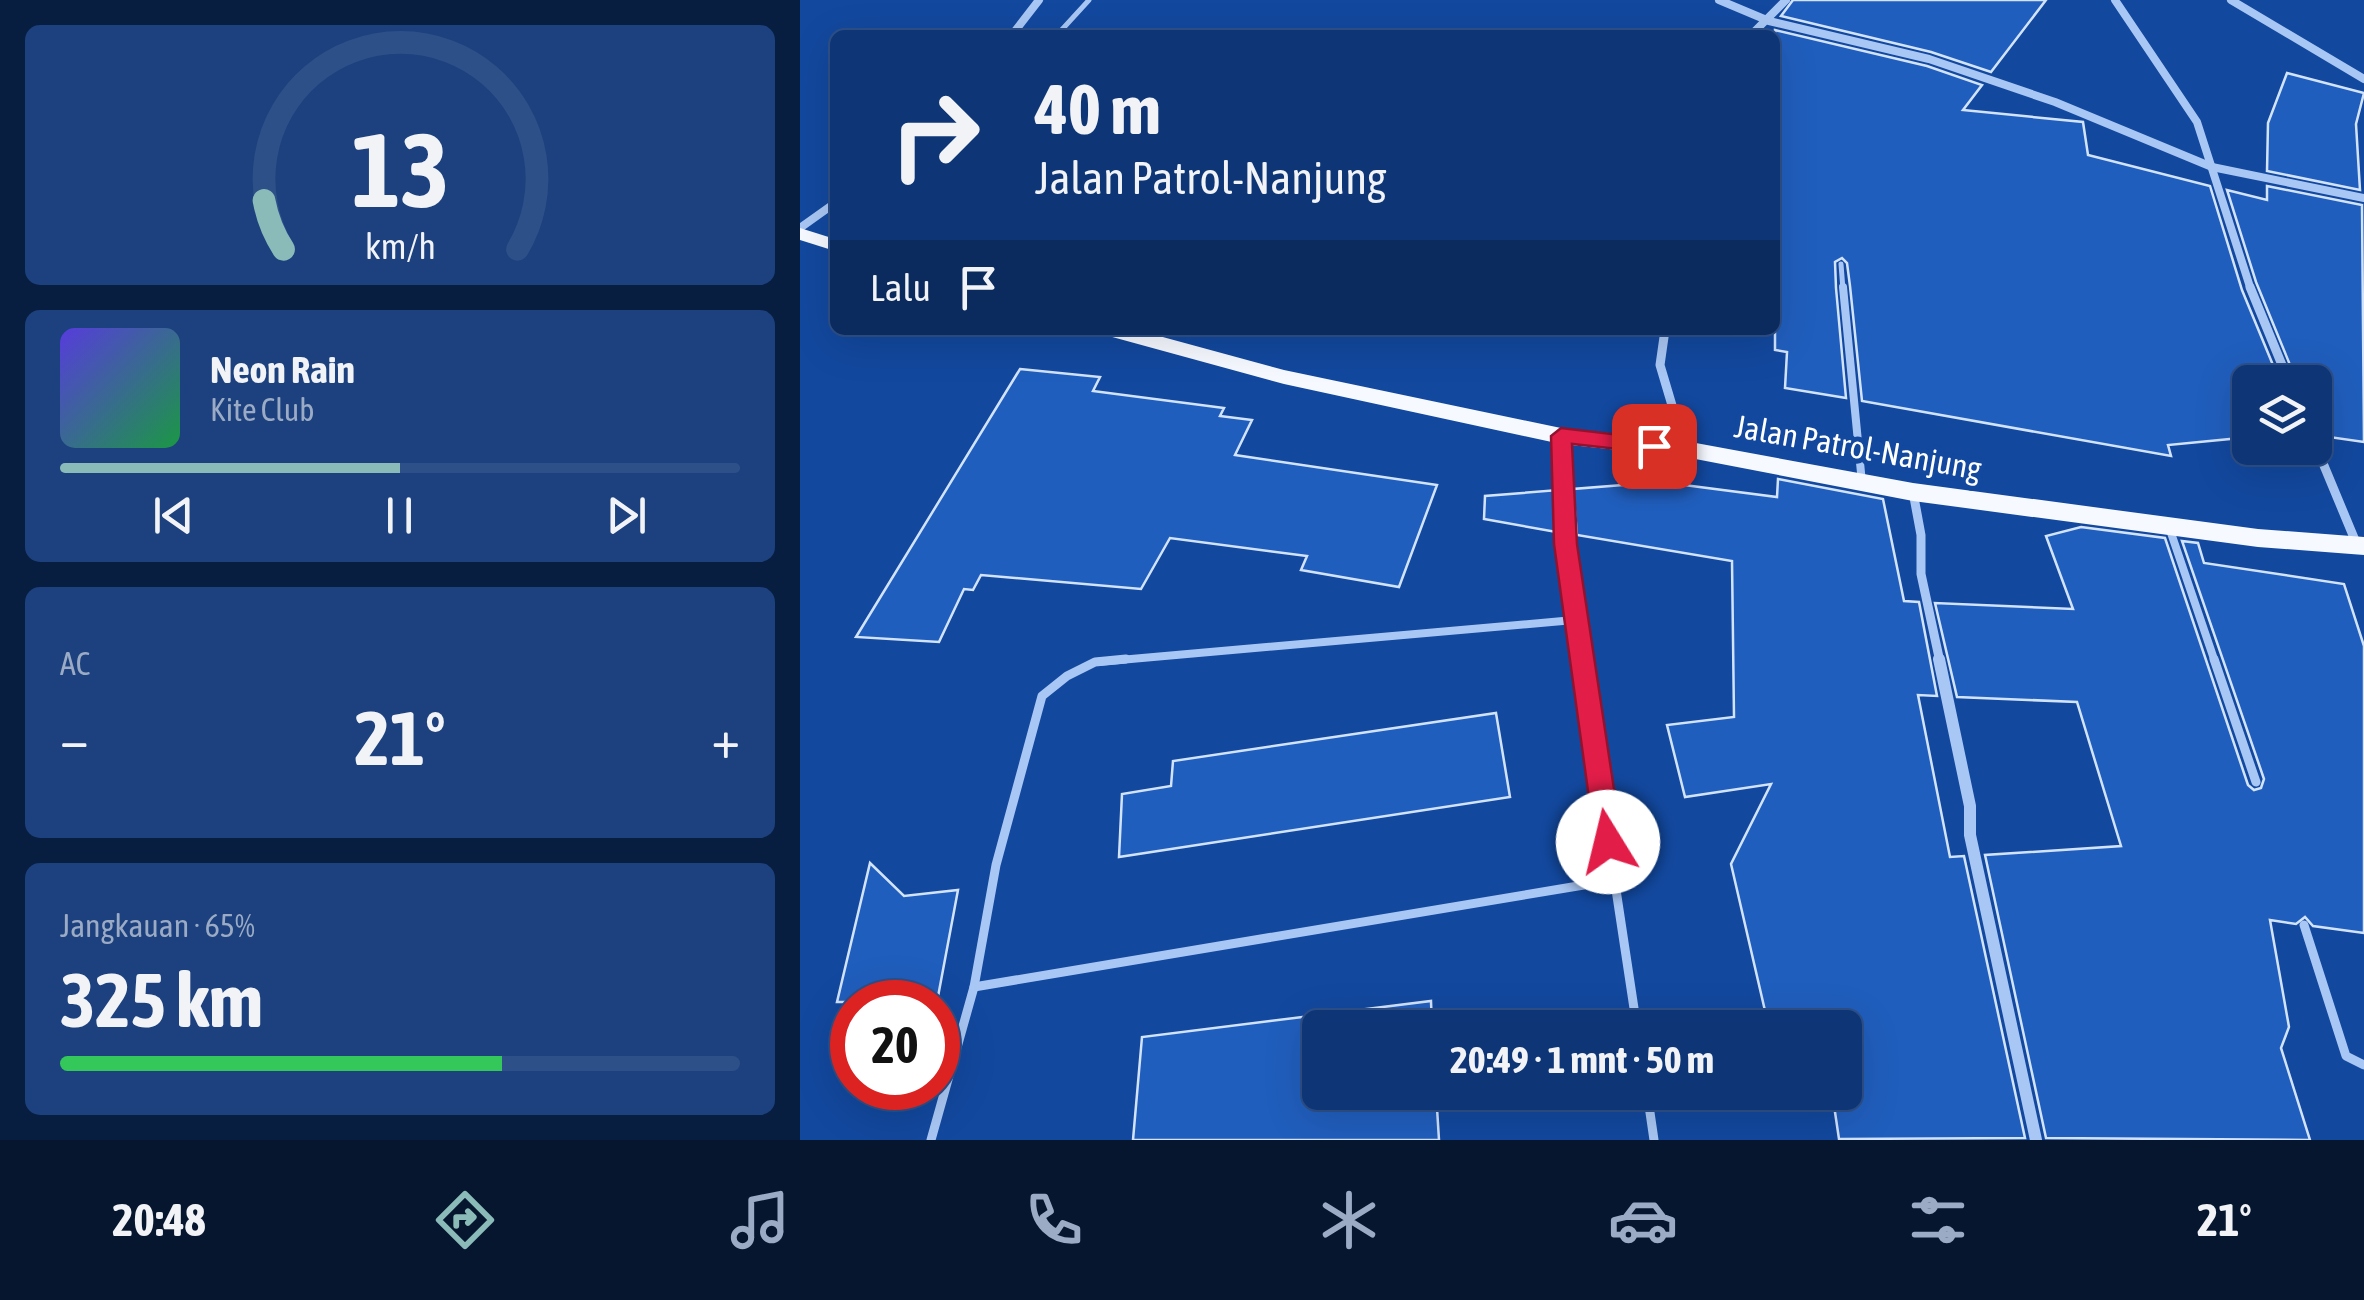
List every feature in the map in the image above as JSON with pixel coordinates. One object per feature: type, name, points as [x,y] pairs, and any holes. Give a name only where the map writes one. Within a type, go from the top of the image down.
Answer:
[{"type":"main road","points":[[800,231],[830,241]]},
{"type":"main road","name":"Jalan Patrol-Nanjung","points":[[1130,335],[1284,377],[1561,436],[1685,449],[1913,492],[2169,527],[2360,546]]},
{"type":"street","points":[[1016,30],[1039,0]]},
{"type":"street","points":[[1720,0],[1769,21],[1929,58],[2097,118],[2212,167],[2364,198]]},
{"type":"street","points":[[1757,30],[1786,0]]},
{"type":"street","points":[[2115,0],[2198,122],[2239,260],[2282,365]]},
{"type":"street","points":[[2230,0],[2364,79]]},
{"type":"street","points":[[800,231],[830,207]]},
{"type":"street","points":[[1664,335],[1660,365],[1685,449]]},
{"type":"street","points":[[2324,465],[2360,546]]},
{"type":"street","points":[[1913,492],[1921,535],[1920,574],[1970,806],[1970,835],[2036,1140]]},
{"type":"lane","points":[[1061,30],[1090,0]]},
{"type":"lane","points":[[1841,264],[1862,483]]},
{"type":"lane","points":[[1561,436],[1574,620],[1634,1010]]},
{"type":"lane","points":[[2169,527],[2256,782]]},
{"type":"lane","points":[[930,1140],[974,987],[996,865],[1042,696],[1067,676],[1095,662],[1574,620]]},
{"type":"lane","points":[[974,987],[1614,880]]},
{"type":"lane","points":[[2304,925],[2346,1056],[2364,1065]]},
{"type":"lane","points":[[1650,1110],[1654,1140]]},
{"type":"building","points":[[1793,0],[2046,0],[1991,72],[1931,52],[1781,16]]},
{"type":"building","points":[[1780,31],[1927,66],[1982,85],[1963,110],[2083,122],[2088,155],[2210,186],[2242,290],[2273,365],[2232,365],[2232,439],[2168,445],[2171,456],[1862,401],[1847,263],[1842,258],[1835,262],[1846,398],[1785,388],[1787,352],[1775,350],[1775,335],[1780,335]]},
{"type":"building","points":[[2287,73],[2364,93],[2356,124],[2360,190],[2267,171],[2268,123]]},
{"type":"building","points":[[2267,186],[2362,205],[2364,442],[2332,437],[2332,365],[2290,365],[2256,282],[2227,190],[2267,200]]},
{"type":"building","points":[[1020,369],[1100,377],[1093,391],[1224,408],[1220,416],[1252,420],[1235,455],[1437,485],[1399,587],[1301,570],[1307,556],[1170,538],[1141,589],[981,575],[973,590],[964,589],[939,642],[856,637]]},
{"type":"building","points":[[1778,479],[1883,499],[1904,601],[1919,602],[1937,696],[1918,695],[1950,857],[1964,856],[2025,1138],[1839,1139],[1835,1110],[1862,1110],[1862,1010],[1765,1010],[1731,864],[1771,784],[1685,797],[1667,725],[1734,717],[1732,561],[1577,535],[1573,489],[1661,482],[1777,497]]},
{"type":"building","points":[[1558,490],[1562,533],[1484,519],[1485,496]]},
{"type":"building","points":[[2081,527],[2165,538],[2248,785],[2254,790],[2261,788],[2264,779],[2182,541],[2198,543],[2204,563],[2344,584],[2364,646],[2364,933],[2313,926],[2305,917],[2296,924],[2270,920],[2289,1027],[2281,1048],[2310,1140],[2046,1138],[1985,855],[2121,846],[2077,702],[1957,697],[1935,603],[2073,609],[2046,536]]},
{"type":"building","points":[[1496,713],[1510,797],[1119,857],[1122,794],[1171,786],[1173,761]]},
{"type":"building","points":[[870,863],[904,896],[958,890],[941,980],[842,980]]},
{"type":"building","points":[[1431,1001],[1431,1010],[1359,1010]]},
{"type":"building","points":[[1302,1017],[1302,1110],[1437,1110],[1439,1140],[1133,1140],[1142,1037]]},
{"type":"route","points":[[1608,842],[1574,620],[1561,436],[1654,446]]}]
